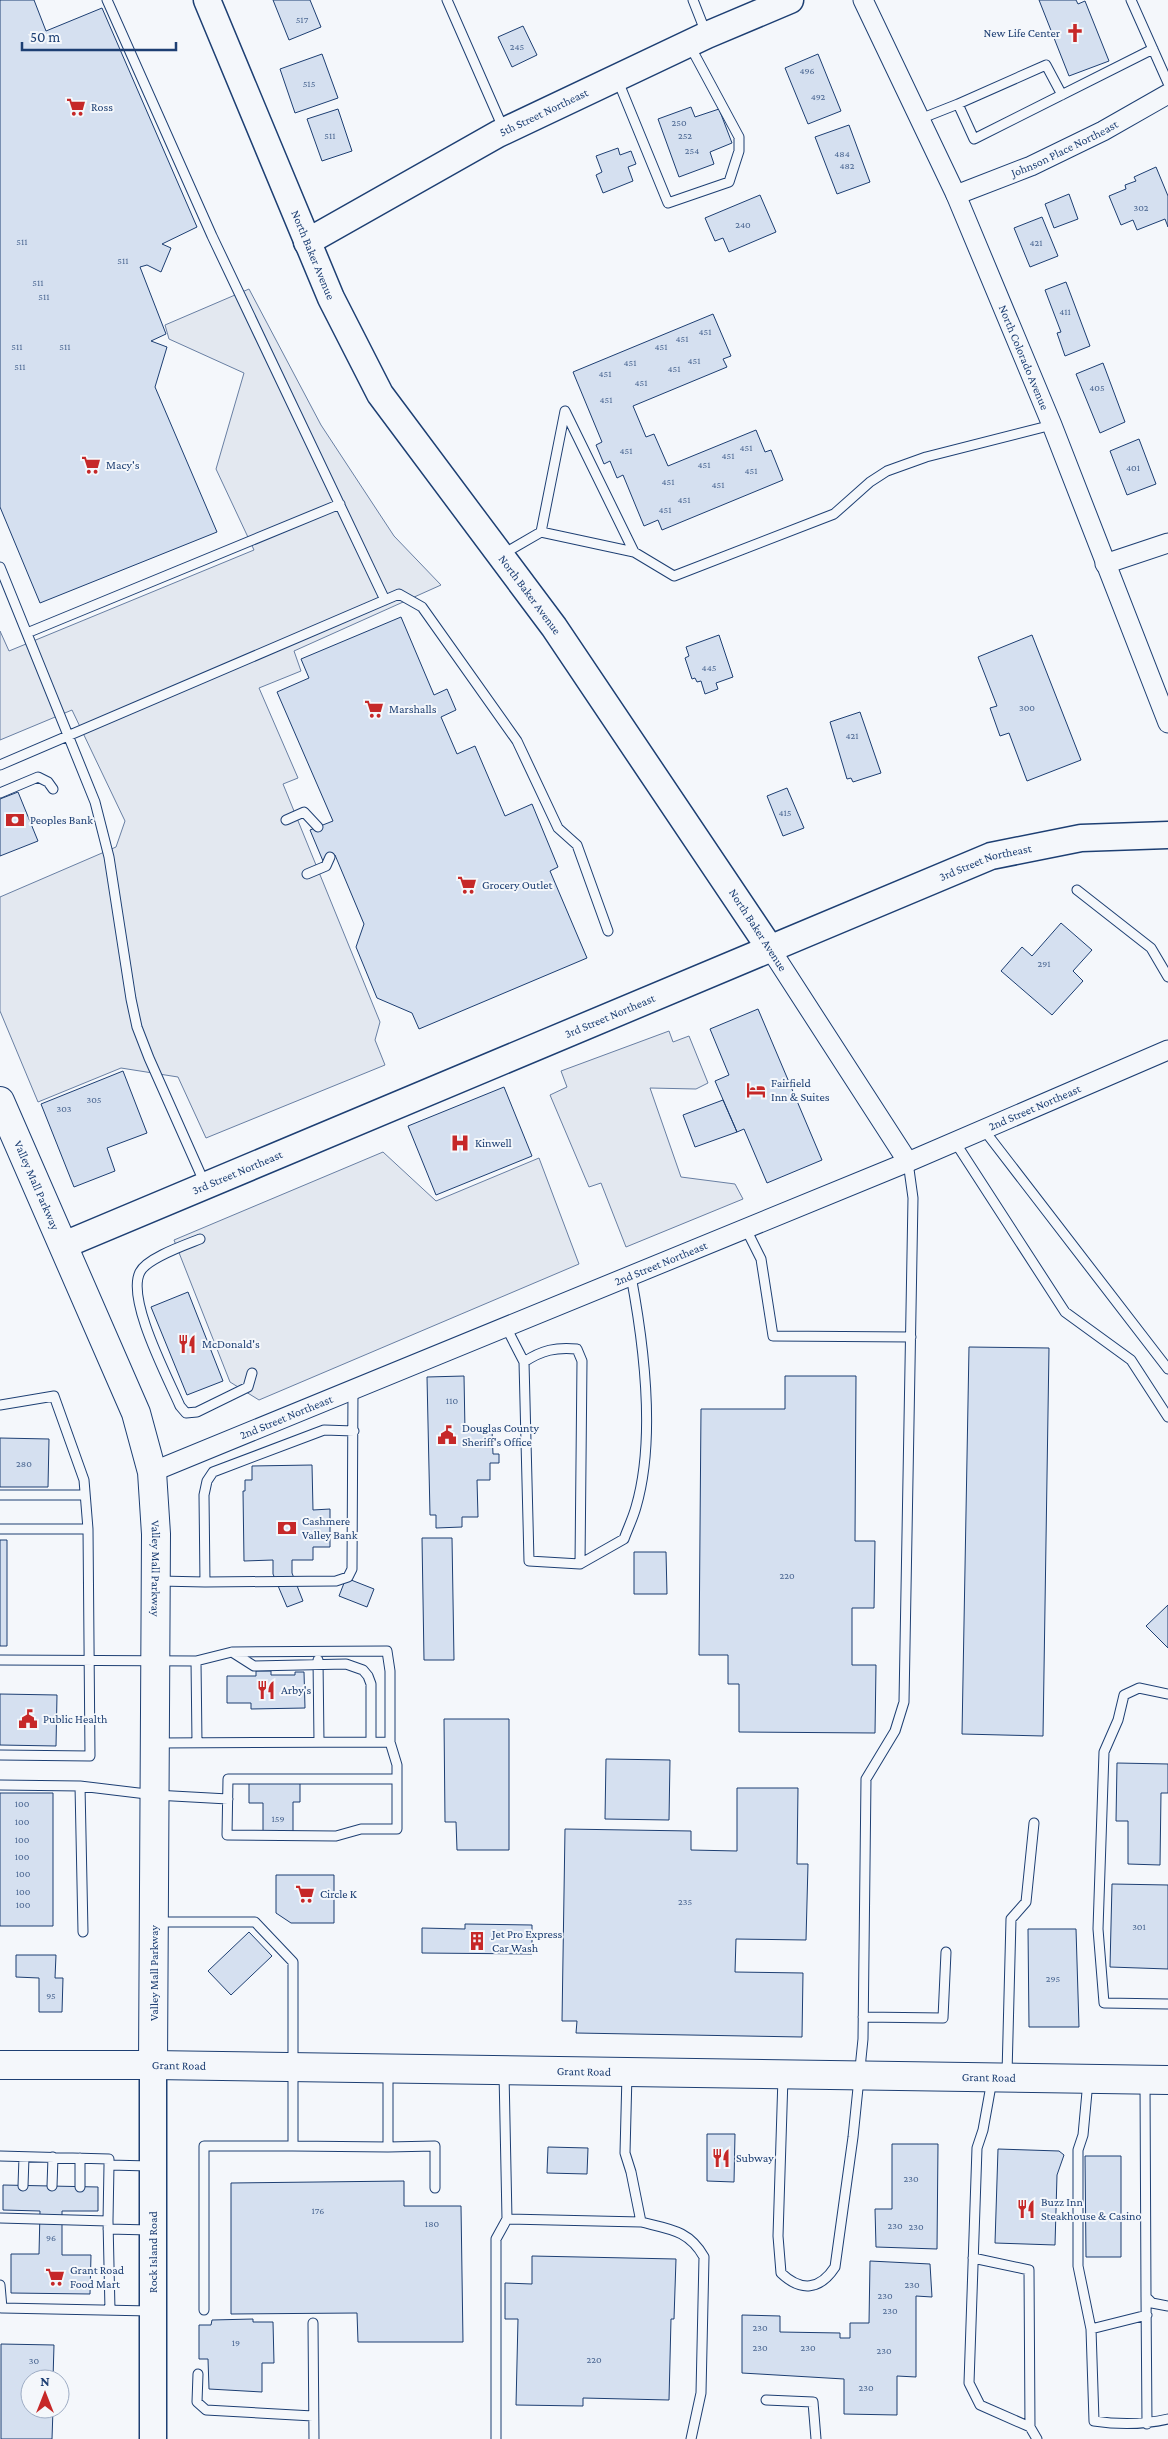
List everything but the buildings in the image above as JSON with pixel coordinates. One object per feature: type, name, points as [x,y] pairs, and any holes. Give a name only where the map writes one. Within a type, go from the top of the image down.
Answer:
[{"type":"main road","name":"Valley Mall Parkway","points":[[0,1101],[136,1413],[152,1472],[156,1534],[153,2065]]},
{"type":"main road","name":"Grant Road","points":[[0,2065],[153,2065],[1156,2079]]},
{"type":"street","name":"North Baker Avenue","points":[[207,0],[335,307],[380,394],[565,642],[771,950],[908,1162]]},
{"type":"street","name":"5th Street Northeast","points":[[307,242],[504,131],[698,40],[790,0]]},
{"type":"street","name":"North Colorado Avenue","points":[[863,0],[956,195],[1052,425],[1168,724]]},
{"type":"street","name":"Johnson Place Northeast","points":[[956,195],[1031,166],[1103,131],[1168,94]]},
{"type":"street","points":[[1105,564],[1168,543]]},
{"type":"street","name":"3rd Street Northeast","points":[[64,1246],[991,856],[1081,838],[1168,835]]},
{"type":"street","name":"2nd Street Northeast","points":[[152,1472],[908,1162],[1168,1050]]},
{"type":"street","name":"Rock Island Road","points":[[153,2065],[153,2439]]},
{"type":"lane","points":[[107,0],[212,236],[385,600]]},
{"type":"lane","points":[[447,0],[504,131]]},
{"type":"lane","points":[[617,78],[668,203],[729,182],[739,151],[739,137],[698,40],[692,0]]},
{"type":"lane","points":[[1131,0],[1168,83]]},
{"type":"lane","points":[[958,104],[974,139],[1153,49]]},
{"type":"lane","points":[[920,119],[1046,65],[1062,94]]},
{"type":"lane","points":[[541,532],[565,411],[634,552]]},
{"type":"lane","points":[[501,556],[541,532],[634,552],[674,576],[834,514],[870,482],[887,471],[926,457],[1052,425]]},
{"type":"lane","points":[[27,633],[340,504]]},
{"type":"lane","points":[[0,567],[95,802],[103,830],[137,1027],[148,1058],[206,1187]]},
{"type":"lane","points":[[0,765],[399,594],[422,607],[517,741],[558,828],[577,845],[608,931]]},
{"type":"lane","points":[[0,794],[38,777],[48,782],[53,789]]},
{"type":"lane","points":[[286,820],[304,812],[318,827]]},
{"type":"lane","points":[[307,874],[326,866],[330,857]]},
{"type":"lane","points":[[1077,890],[1151,948],[1168,977]]},
{"type":"lane","points":[[984,1130],[1168,1369]]},
{"type":"lane","points":[[955,1142],[1065,1312],[1131,1360],[1168,1417]]},
{"type":"lane","points":[[783,2074],[778,2236],[781,2273],[790,2282],[804,2285],[819,2285],[828,2279],[835,2267],[860,2076],[863,2017],[866,1779],[896,1731],[904,1702],[913,1198],[908,1162]]},
{"type":"lane","points":[[746,1229],[761,1260],[772,1336],[910,1337]]},
{"type":"lane","points":[[200,1239],[154,1260],[140,1271],[136,1290],[140,1312],[180,1406],[186,1412],[198,1412],[248,1387],[252,1373]]},
{"type":"lane","points":[[506,1327],[524,1362],[529,1560],[580,1564],[624,1539],[636,1506],[642,1477],[646,1428],[643,1356],[631,1276]]},
{"type":"lane","points":[[524,1362],[539,1351],[561,1347],[577,1349],[582,1361],[580,1564]]},
{"type":"lane","points":[[156,1581],[336,1581],[348,1577],[352,1569],[353,1390]]},
{"type":"lane","points":[[0,1405],[54,1396],[84,1480],[88,1529],[90,1756],[0,1755]]},
{"type":"lane","points":[[205,1582],[204,1495],[207,1481],[214,1472],[324,1430],[354,1431]]},
{"type":"lane","points":[[0,1494],[85,1494]]},
{"type":"lane","points":[[0,1529],[88,1529]]},
{"type":"lane","points":[[318,1651],[318,1742]]},
{"type":"lane","points":[[0,1660],[196,1661],[232,1652],[388,1651],[390,1670],[390,1742],[397,1765],[397,1778],[397,1829],[361,1829],[336,1836],[227,1835],[228,1779],[397,1778]]},
{"type":"lane","points":[[232,1652],[254,1666],[346,1664],[363,1670],[371,1684],[371,1742]]},
{"type":"lane","points":[[196,1661],[197,1743]]},
{"type":"lane","points":[[1168,1694],[1139,1688],[1124,1696],[1118,1720],[1104,1752],[1098,1929],[1104,2003],[1168,2004]]},
{"type":"lane","points":[[155,1743],[390,1742]]},
{"type":"lane","points":[[0,1785],[80,1786],[155,1795],[228,1799]]},
{"type":"lane","points":[[80,1786],[83,1932]]},
{"type":"lane","points":[[1030,2427],[980,2405],[969,2383],[977,2148],[999,2077],[1011,1919],[1026,1902],[1034,1823]]},
{"type":"lane","points":[[154,1922],[254,1922],[294,1962],[293,2146]]},
{"type":"lane","points":[[863,2017],[944,2018],[946,1952]]},
{"type":"lane","points":[[388,2069],[388,2146]]},
{"type":"lane","points":[[496,2439],[496,2240],[507,2219],[504,2070]]},
{"type":"lane","points":[[627,2072],[625,2153],[631,2172],[640,2222]]},
{"type":"lane","points":[[1088,2078],[1083,2135],[1078,2150],[1078,2266],[1091,2329],[1094,2421],[1118,2425],[1147,2424],[1168,2419]]},
{"type":"lane","points":[[1147,2424],[1146,2297],[1156,2079]]},
{"type":"lane","points":[[204,2310],[204,2146],[435,2146],[435,2188]]},
{"type":"lane","points":[[0,2156],[109,2159],[110,2310]]},
{"type":"lane","points":[[24,2157],[24,2186]]},
{"type":"lane","points":[[52,2186],[53,2158]]},
{"type":"lane","points":[[80,2158],[80,2187]]},
{"type":"lane","points":[[109,2165],[153,2166]]},
{"type":"lane","points":[[0,2218],[23,2215],[80,2216],[108,2225],[153,2230]]},
{"type":"lane","points":[[507,2219],[640,2222],[679,2231],[696,2243],[704,2257],[701,2393],[691,2439]]},
{"type":"lane","points":[[973,2258],[1029,2270],[1030,2427],[1037,2439]]},
{"type":"lane","points":[[0,2285],[2,2308],[153,2311]]},
{"type":"lane","points":[[1146,2297],[1152,2303],[1168,2306]]},
{"type":"lane","points":[[1091,2329],[1147,2315]]},
{"type":"lane","points":[[313,2323],[314,2439]]},
{"type":"lane","points":[[198,2374],[197,2402],[206,2410],[314,2416]]},
{"type":"lane","points":[[766,2400],[813,2402],[816,2439]]},
{"type":"shaded area","points":[[249,289],[321,425],[394,536],[441,585],[294,651],[301,671],[259,688],[298,778],[283,784],[380,1022],[375,1040],[385,1065],[206,1138],[178,1077],[121,1068],[38,1102],[0,1011],[0,897],[116,847],[125,821],[72,710],[0,740],[0,631],[9,651],[254,550],[216,469],[244,373],[169,339],[165,325]]},
{"type":"shaded area","points":[[669,1031],[673,1042],[689,1036],[708,1083],[696,1089],[650,1088],[681,1177],[735,1184],[743,1199],[626,1247],[601,1183],[589,1187],[550,1095],[567,1087],[561,1071]]},
{"type":"shaded area","points":[[383,1152],[436,1201],[539,1158],[579,1264],[259,1400],[230,1382],[174,1240]]},
{"type":"place","name":"New Life Center","points":[[1075,33]]},
{"type":"place","name":"Ross","points":[[76,107]]},
{"type":"place","name":"Macy's","points":[[91,465]]},
{"type":"place","name":"Marshalls","points":[[374,709]]},
{"type":"place","name":"Peoples Bank","points":[[15,820]]},
{"type":"place","name":"Grocery Outlet","points":[[467,885]]},
{"type":"place","name":"Fairfield Inn & Suites","points":[[756,1090]]},
{"type":"place","name":"Kinwell","points":[[460,1143]]},
{"type":"place","name":"McDonald's","points":[[187,1344]]},
{"type":"place","name":"Douglas County Sheriff's Office","points":[[447,1435]]},
{"type":"place","name":"Cashmere Valley Bank","points":[[287,1528]]},
{"type":"place","name":"Arby's","points":[[266,1690]]},
{"type":"place","name":"Public Health","points":[[28,1719]]},
{"type":"place","name":"Circle K","points":[[305,1894]]},
{"type":"place","name":"Jet Pro Express Car Wash","points":[[477,1941]]},
{"type":"place","name":"Subway","points":[[721,2158]]},
{"type":"place","name":"Buzz Inn Steakhouse & Casino","points":[[1026,2209]]},
{"type":"place","name":"Grant Road Food Mart","points":[[55,2277]]}]
